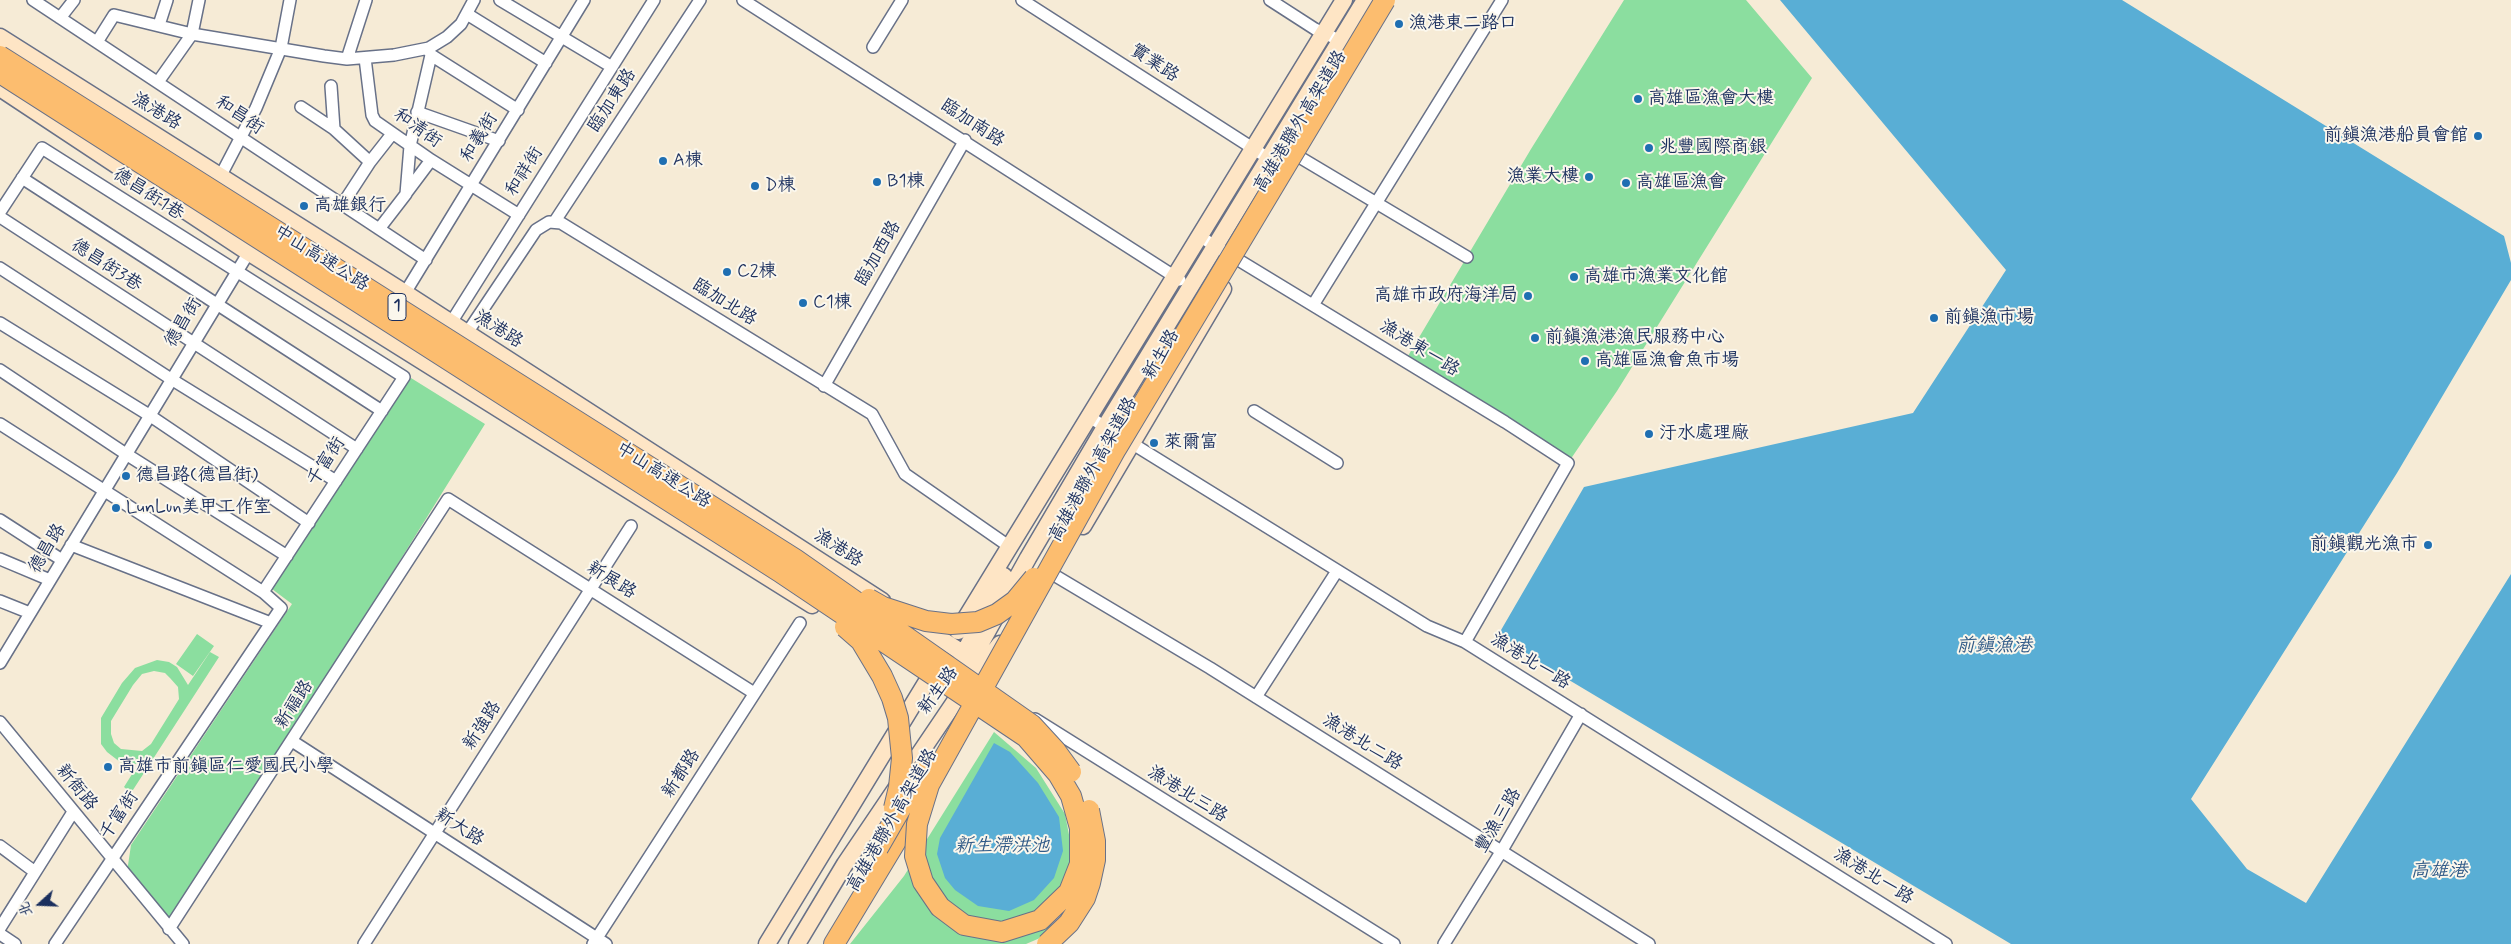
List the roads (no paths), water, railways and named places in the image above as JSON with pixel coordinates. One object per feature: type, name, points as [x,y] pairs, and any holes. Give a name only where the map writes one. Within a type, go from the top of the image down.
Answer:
[{"type":"highway","name":"高雄港聯外高架道路","points":[[820,944],[878,848],[1034,578],[1107,442],[1375,0]]},
{"type":"highway","name":"高雄港聯外高架道路","points":[[834,944],[929,785],[1116,449],[1385,0]]},
{"type":"highway","name":"中山高速公路","points":[[0,56],[788,565]]},
{"type":"highway","name":"中山高速公路","points":[[0,73],[788,565]]},
{"type":"highway","points":[[788,565],[883,607],[926,621],[951,624],[978,622],[997,614],[1015,601],[1034,578]]},
{"type":"highway","points":[[788,565],[1026,737],[1058,774],[1071,796],[1080,828],[1080,864],[1069,892],[1040,920],[1002,932],[964,925],[940,906],[923,882],[915,856],[917,824],[929,785]]},
{"type":"highway","points":[[788,565],[861,641],[892,698],[898,718],[902,758],[899,787],[891,818],[878,848]]},
{"type":"highway","points":[[788,565],[1032,725],[1055,750],[1075,778],[1088,806],[1093,828],[1094,860],[1085,898],[1069,923],[1046,944]]},
{"type":"street","name":"和昌街","points":[[33,0],[426,260]]},
{"type":"street","points":[[60,18],[74,0]]},
{"type":"street","points":[[159,25],[167,0]]},
{"type":"street","points":[[158,82],[192,34],[199,0]]},
{"type":"street","points":[[220,177],[256,108],[281,48],[290,0]]},
{"type":"street","points":[[347,59],[366,0]]},
{"type":"street","points":[[97,42],[114,15],[192,34],[347,59],[430,51],[461,24],[474,0]]},
{"type":"street","points":[[500,0],[612,67]]},
{"type":"street","name":"和義街","points":[[405,293],[584,0]]},
{"type":"street","name":"和祥街","points":[[424,363],[654,0]]},
{"type":"street","name":"臨加東路","points":[[555,221],[700,0]]},
{"type":"street","name":"臨加南路","points":[[743,0],[1178,279]]},
{"type":"street","points":[[873,47],[902,0]]},
{"type":"street","name":"實業路","points":[[1022,0],[1259,153]]},
{"type":"street","points":[[1270,0],[1331,37]]},
{"type":"street","name":"新生路","points":[[1331,37],[1344,0]]},
{"type":"street","name":"新生路","points":[[968,676],[960,652],[1013,549],[1097,422],[1331,37],[1350,0]]},
{"type":"street","name":"新生路","points":[[1331,37],[1365,0]]},
{"type":"street","name":"新生路","points":[[787,944],[838,860],[968,676],[1054,575],[1134,444],[1394,0]]},
{"type":"street","points":[[1314,305],[1502,0]]},
{"type":"street","points":[[467,14],[546,63]]},
{"type":"street","name":"漁港路","points":[[0,37],[405,293],[450,324],[960,652]]},
{"type":"street","points":[[430,51],[518,110]]},
{"type":"street","points":[[406,194],[410,146],[430,51]]},
{"type":"street","name":"和清街","points":[[365,58],[372,115],[375,121],[431,160],[519,215]]},
{"type":"street","points":[[331,86],[334,129]]},
{"type":"street","points":[[0,88],[248,252],[955,695]]},
{"type":"street","points":[[301,108],[334,129],[370,162]]},
{"type":"street","points":[[417,112],[499,141]]},
{"type":"street","points":[[342,205],[370,162],[392,134]]},
{"type":"street","name":"臨加西路","points":[[824,386],[964,140]]},
{"type":"street","name":"德昌街1巷","points":[[22,178],[42,148],[404,377]]},
{"type":"street","points":[[1301,158],[1467,258]]},
{"type":"street","points":[[379,229],[431,160]]},
{"type":"street","points":[[0,212],[22,178],[382,411]]},
{"type":"street","name":"德昌街","points":[[126,454],[248,252],[278,214]]},
{"type":"street","name":"德昌街3巷","points":[[0,217],[357,449]]},
{"type":"street","points":[[441,373],[536,230],[541,225],[555,221]]},
{"type":"street","name":"臨加北路","points":[[555,221],[872,414],[905,474],[1013,549]]},
{"type":"street","name":"新生路","points":[[767,944],[932,679],[960,652],[1028,558],[1097,422],[1178,279],[1206,240]]},
{"type":"street","name":"漁港東一路","points":[[1206,240],[1505,422],[1568,463],[1465,642]]},
{"type":"street","points":[[0,268],[171,379],[336,481]]},
{"type":"street","points":[[0,323],[149,415],[309,522]]},
{"type":"street","points":[[0,370],[126,454],[287,556]]},
{"type":"street","name":"千富街","points":[[55,944],[281,608],[263,592],[404,377]]},
{"type":"street","points":[[1254,411],[1337,463]]},
{"type":"street","name":"漁港北一路","points":[[1097,422],[1427,626],[1465,642],[1946,944]]},
{"type":"street","points":[[0,424],[105,489],[263,592]]},
{"type":"street","name":"德昌路","points":[[0,663],[126,454]]},
{"type":"street","name":"新展路","points":[[448,499],[754,694]]},
{"type":"street","name":"新福路","points":[[169,929],[448,499]]},
{"type":"street","points":[[0,520],[62,560]]},
{"type":"street","name":"新強路","points":[[364,944],[631,526]]},
{"type":"street","points":[[71,545],[271,623]]},
{"type":"street","points":[[0,559],[50,580]]},
{"type":"street","points":[[1256,697],[1337,571]]},
{"type":"street","name":"漁港北二路","points":[[1054,575],[1256,697],[1649,944]]},
{"type":"street","points":[[0,601],[30,613]]},
{"type":"street","name":"新都路","points":[[598,942],[800,622]]},
{"type":"street","name":"漁港北三路","points":[[968,676],[1394,944]]},
{"type":"street","name":"新生路","points":[[776,944],[932,679]]},
{"type":"street","name":"新生路","points":[[796,944],[845,864],[955,695]]},
{"type":"street","name":"豐漁三路","points":[[1444,944],[1501,852],[1581,714]]},
{"type":"street","name":"新衙路","points":[[0,722],[182,943]]},
{"type":"street","name":"新大路","points":[[292,741],[435,833],[598,942]]},
{"type":"street","points":[[0,928],[73,812]]},
{"type":"street","points":[[0,846],[35,872]]},
{"type":"street","points":[[0,934],[15,944]]},
{"type":"water","name":"前鎮漁港","points":[[1780,0],[2122,0],[2504,236],[2511,263],[2511,280],[2397,473],[2191,799],[2247,869],[2306,903],[2511,574],[2511,944],[2011,944],[1497,637],[1584,487],[1913,413],[2006,270]]},
{"type":"water","name":"新生滯洪池","points":[[994,743],[1010,752],[1038,783],[1059,817],[1063,851],[1054,878],[1034,900],[1009,911],[978,906],[955,890],[945,878],[937,854],[940,838]]},
{"type":"place","name":"漁港東二路口","points":[[1399,24]]},
{"type":"place","name":"高雄區漁會大樓","points":[[1638,99]]},
{"type":"place","name":"前鎮漁港船員會館","points":[[2478,136]]},
{"type":"place","name":"兆豐國際商銀","points":[[1649,148]]},
{"type":"place","name":"A棟","points":[[663,161]]},
{"type":"place","name":"漁業大樓","points":[[1589,177]]},
{"type":"place","name":"B1棟","points":[[877,182]]},
{"type":"place","name":"高雄區漁會","points":[[1626,183]]},
{"type":"place","name":"D棟","points":[[755,186]]},
{"type":"place","name":"高雄銀行","points":[[304,206]]},
{"type":"place","name":"C2棟","points":[[727,272]]},
{"type":"place","name":"高雄市漁業文化館","points":[[1574,277]]},
{"type":"place","name":"高雄市政府海洋局","points":[[1528,296]]},
{"type":"place","name":"C1棟","points":[[803,303]]},
{"type":"place","name":"前鎮漁市場","points":[[1934,318]]},
{"type":"place","name":"前鎮漁港漁民服務中心","points":[[1535,338]]},
{"type":"place","name":"高雄區漁會魚市場","points":[[1585,361]]},
{"type":"place","name":"汙水處理廠","points":[[1649,434]]},
{"type":"place","name":"萊爾富","points":[[1154,443]]},
{"type":"place","name":"德昌路(德昌街)","points":[[126,476]]},
{"type":"place","name":"LunLun美甲工作室","points":[[116,508]]},
{"type":"place","name":"前鎮觀光漁市","points":[[2428,545]]},
{"type":"place","name":"高雄市前鎮區仁愛國民小學","points":[[108,767]]},
{"type":"water label","name":"高雄港","points":[[2439,872]]}]
